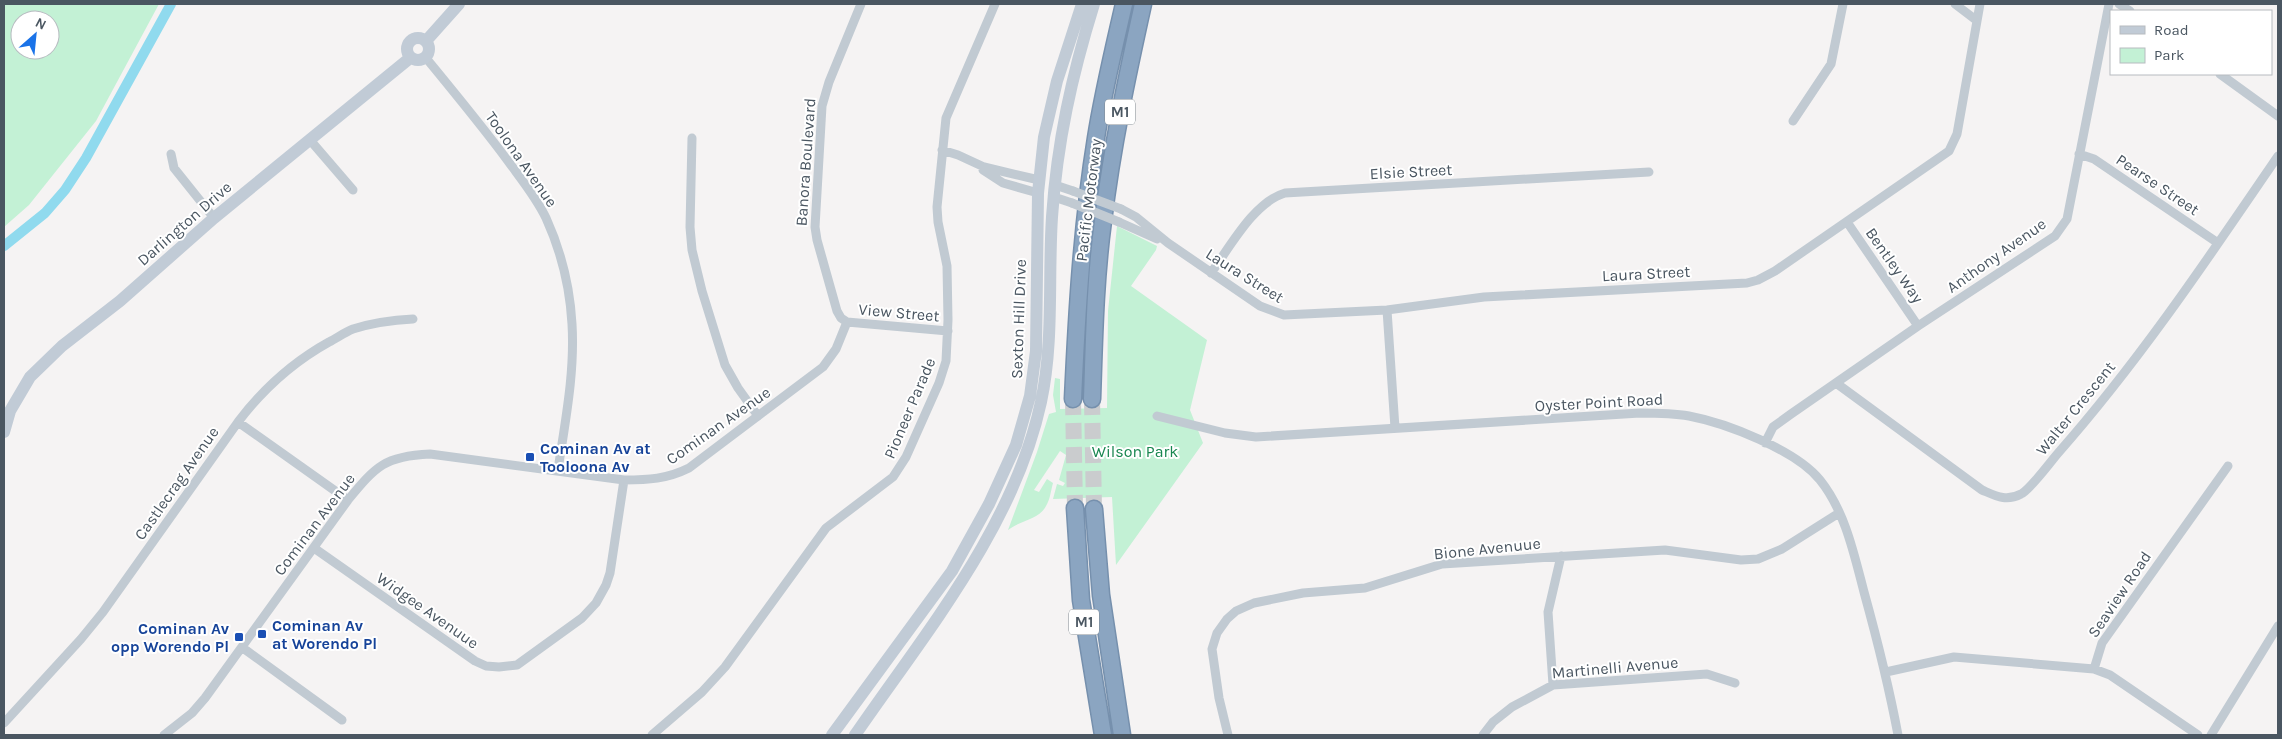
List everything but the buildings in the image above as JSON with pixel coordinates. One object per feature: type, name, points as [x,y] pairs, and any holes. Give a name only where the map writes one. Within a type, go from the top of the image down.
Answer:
[{"type":"highway","name":"Pacific Motorway","points":[[1072,400],[1078,291],[1090,175],[1096,136],[1124,4]]},
{"type":"highway","name":"Pacific Motorway","points":[[1092,399],[1096,292],[1103,222],[1122,101],[1143,4]]},
{"type":"highway","name":"M1","points":[[1075,508],[1081,600],[1104,735]]},
{"type":"highway","name":"M1","points":[[1094,509],[1101,595],[1122,735]]},
{"type":"street","points":[[426,41],[459,4]]},
{"type":"street","name":"Banora Boulevard","points":[[847,322],[841,318],[816,240],[815,209],[824,93],[860,4]]},
{"type":"street","name":"Pioneer Parade","points":[[652,735],[702,692],[725,667],[826,528],[900,470],[944,370],[948,331],[947,266],[938,222],[937,207],[946,118],[995,4]]},
{"type":"street","name":"Sexton Hill Drive","points":[[832,735],[947,578],[989,504],[1016,445],[1030,396],[1036,351],[1038,186],[1048,113],[1082,4]]},
{"type":"street","name":"Sexton Hill Drive","points":[[855,735],[928,632],[966,574],[996,520],[1029,444],[1046,374],[1054,191],[1063,122],[1072,80],[1094,4]]},
{"type":"street","points":[[1794,121],[1831,64],[1843,4]]},
{"type":"street","points":[[1955,4],[1976,20]]},
{"type":"street","name":"Laura Street","points":[[1054,191],[1073,191],[1121,209],[1211,273],[1260,306],[1276,314],[1301,316],[1387,310],[1484,297],[1747,283],[1775,271],[1949,151],[1957,134],[1980,4]]},
{"type":"street","name":"Anthony Avenue","points":[[1765,443],[1773,427],[1918,326],[2055,236],[2067,219],[2109,4]]},
{"type":"street","points":[[416,38],[426,41],[429,51],[426,58],[416,61],[410,58],[406,51],[410,41],[416,38]]},
{"type":"street","name":"Darlington Drive","points":[[4,432],[10,411],[30,377],[62,346],[120,301],[214,218],[410,58]]},
{"type":"street","name":"Toolona Avenue","points":[[426,58],[489,135],[528,189],[545,217],[560,257],[567,287],[572,326],[571,379],[558,470]]},
{"type":"street","points":[[2221,75],[2278,116]]},
{"type":"street","points":[[692,138],[690,227],[692,250],[702,291],[725,365],[738,388],[758,416]]},
{"type":"street","points":[[310,140],[353,190]]},
{"type":"street","points":[[942,150],[974,163],[1000,181],[1038,186],[1054,191]]},
{"type":"street","points":[[172,154],[174,168],[214,218]]},
{"type":"street","name":"Pearse Street","points":[[2079,154],[2094,159],[2218,243]]},
{"type":"street","name":"Walter Crescent","points":[[1836,383],[1982,490],[2002,499],[2022,494],[2075,434],[2136,356],[2278,156]]},
{"type":"street","name":"Elsie Street","points":[[1211,273],[1265,203],[1285,193],[1649,172]]},
{"type":"street","name":"Laura Street","points":[[1054,191],[1072,203],[1175,248]]},
{"type":"street","name":"Bentley Way","points":[[1847,222],[1918,326]]},
{"type":"street","points":[[1387,310],[1395,428]]},
{"type":"street","name":"Castlecrag Avenue","points":[[4,723],[81,639],[103,612],[238,422],[275,380],[307,355],[352,330],[391,320],[413,319]]},
{"type":"street","name":"View Street","points":[[847,322],[948,331]]},
{"type":"street","name":"Cominan Avenue","points":[[168,734],[200,704],[243,648],[348,500],[375,470],[387,462],[401,456],[430,454],[624,480],[651,480],[675,476],[690,468],[823,367],[836,349],[847,322]]},
{"type":"street","name":"Oyster Point Road","points":[[1157,416],[1225,433],[1256,437],[1658,413],[1699,419],[1765,443],[1797,460],[1815,475],[1839,514],[1851,543],[1886,672],[1898,735]]},
{"type":"street","points":[[238,422],[348,500]]},
{"type":"street","name":"Seaview Road","points":[[2094,668],[2102,642],[2228,466]]},
{"type":"street","name":"Widgee Avenuue","points":[[314,548],[475,661],[486,666],[499,667],[517,664],[537,652],[582,618],[601,594],[610,573],[624,480]]},
{"type":"street","name":"Bione Avenuue","points":[[1228,735],[1219,698],[1212,649],[1222,624],[1243,607],[1284,596],[1366,588],[1442,564],[1665,550],[1742,560],[1758,559],[1782,549],[1839,514]]},
{"type":"street","points":[[1553,685],[1548,612],[1561,556]]},
{"type":"street","points":[[2211,735],[2278,626]]},
{"type":"street","points":[[243,648],[342,720]]},
{"type":"street","points":[[1886,672],[1954,657],[2094,668],[2110,674],[2198,735]]},
{"type":"street","name":"Martinelli Avenue","points":[[1483,735],[1493,722],[1512,707],[1553,685],[1707,674],[1735,683]]},
{"type":"green space","points":[[4,4],[159,4],[96,121],[29,205],[4,227]]},
{"type":"green space","name":"Wilson Park","points":[[1117,226],[1157,246],[1131,286],[1207,340],[1190,410],[1203,443],[1116,565],[1112,497],[1053,499],[1057,484],[1063,486],[1065,483],[1059,480],[1066,455],[1060,451],[1034,490],[1039,492],[1047,479],[1053,483],[1046,506],[1039,514],[1008,530],[1049,414],[1056,412],[1053,395],[1055,378],[1060,379],[1060,409],[1107,408],[1108,311]]},
{"type":"waterway","points":[[4,246],[45,213],[65,190],[86,158],[171,4]]},
{"type":"tunnel","points":[[1073,399],[1075,508]]},
{"type":"tunnel","points":[[1092,399],[1094,509]]},
{"type":"place","name":"Cominan Av at Tooloona Av","points":[[530,457]]},
{"type":"place","name":"Cominan Av at Worendo Pl","points":[[262,634]]},
{"type":"place","name":"Cominan Av opp Worendo Pl","points":[[239,637]]}]
